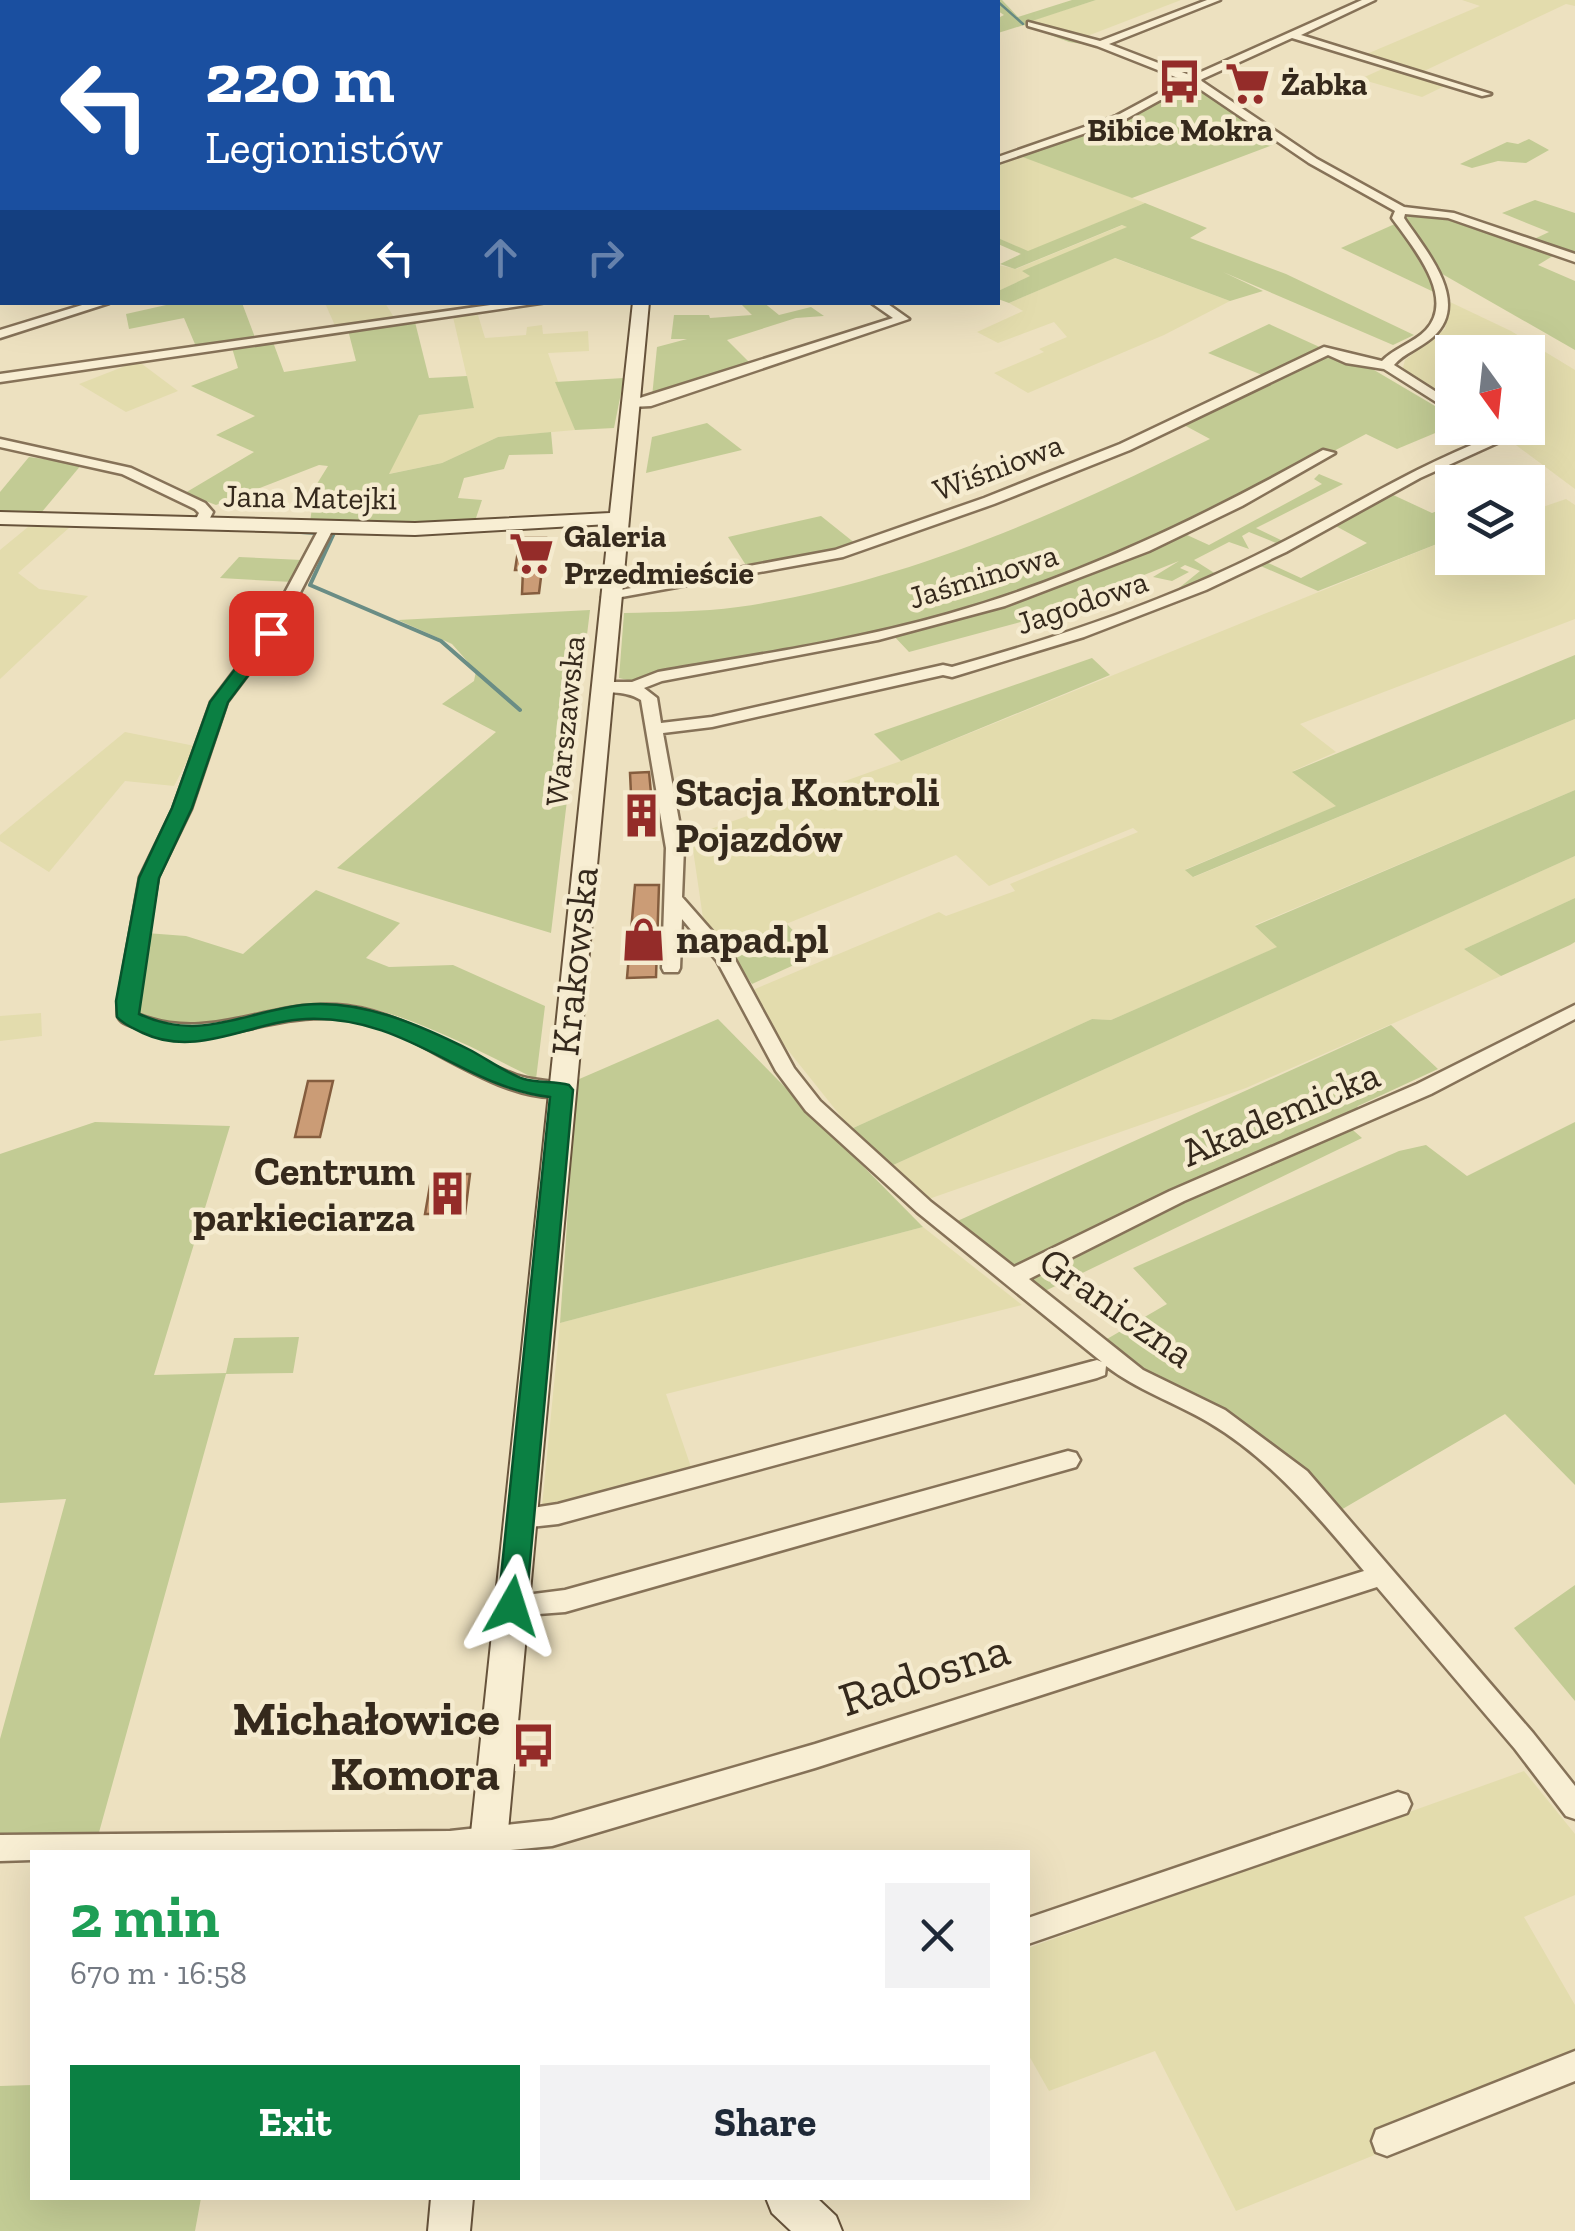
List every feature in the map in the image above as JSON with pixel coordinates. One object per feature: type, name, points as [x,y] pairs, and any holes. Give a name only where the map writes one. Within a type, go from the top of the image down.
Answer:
[{"type":"main road","name":"Warszawska","points":[[586,846],[641,305]]},
{"type":"main road","name":"Jana Matejki","points":[[0,518],[326,529],[504,526],[619,518]]},
{"type":"main road","name":"Krakowska","points":[[488,1846],[586,846]]},
{"type":"main road","points":[[449,2231],[452,2200]]},
{"type":"main road","points":[[790,2200],[821,2231]]},
{"type":"street","points":[[1100,44],[1215,0]]},
{"type":"street","points":[[1000,159],[1120,118],[1193,80],[1370,0]]},
{"type":"street","points":[[1031,24],[1100,44],[1193,80],[1313,161],[1401,210],[1450,215],[1575,258]]},
{"type":"street","points":[[1292,35],[1486,94]]},
{"type":"street","points":[[1401,210],[1398,218],[1433,273],[1443,309],[1440,322],[1430,334],[1388,361],[1388,366],[1435,397]]},
{"type":"street","points":[[0,378],[520,305]]},
{"type":"street","points":[[630,404],[646,403],[903,319],[881,305]]},
{"type":"street","points":[[0,334],[103,309]]},
{"type":"street","points":[[0,346],[103,309]]},
{"type":"street","name":"Wiśniowa","points":[[610,598],[850,550],[990,501],[1125,447],[1328,350],[1351,360],[1388,366]]},
{"type":"street","points":[[0,443],[126,471],[200,506],[206,512],[200,525]]},
{"type":"street","name":"Jagodowa","points":[[654,728],[712,722],[943,670],[952,672],[1077,637],[1184,596],[1284,547],[1443,460],[1481,445]]},
{"type":"street","name":"Jaśminowa","points":[[632,687],[658,677],[923,625],[1040,590],[1173,536],[1328,453]]},
{"type":"street","points":[[326,529],[271,633],[219,702],[182,808],[149,878],[127,1001],[128,1017],[160,1032],[188,1035],[304,1012],[361,1015],[431,1040],[520,1086],[562,1090]]},
{"type":"street","points":[[601,687],[632,687],[649,698],[674,848],[672,968]]},
{"type":"street","name":"Graniczna","points":[[673,898],[725,958],[786,1071],[813,1106],[924,1208],[1135,1376],[1217,1416],[1271,1453],[1299,1478],[1575,1807]]},
{"type":"street","name":"Akademicka","points":[[1012,1278],[1176,1196],[1424,1089],[1575,1011]]},
{"type":"street","points":[[521,1518],[558,1514],[1097,1369]]},
{"type":"street","points":[[512,1606],[564,1602],[1068,1460]]},
{"type":"street","name":"Radosna","points":[[0,1848],[488,1846],[552,1833],[816,1756],[1383,1575]]},
{"type":"street","points":[[1030,1929],[1398,1804]]},
{"type":"street","points":[[1387,2141],[1575,2066]]},
{"type":"shaded area","points":[[1096,0],[1181,0],[1082,38],[1027,22]]},
{"type":"shaded area","points":[[1462,0],[1575,0],[1575,6],[1566,4],[1422,72],[1362,56],[1480,6]]},
{"type":"shaded area","points":[[1389,66],[1449,84],[1422,97],[1360,79]]},
{"type":"shaded area","points":[[1028,157],[1145,203],[1028,252],[1000,239],[1000,163]]},
{"type":"shaded area","points":[[1123,225],[1128,227],[1024,271],[1031,276],[1000,290],[1000,265],[1016,269]]},
{"type":"shaded area","points":[[1114,258],[1230,301],[1164,335],[1028,393],[994,373],[1044,352],[1039,349],[1067,337],[1054,322],[998,343],[977,332],[1023,311],[1009,303]]},
{"type":"shaded area","points":[[1450,302],[1518,335],[1437,335],[1445,329]]},
{"type":"shaded area","points":[[326,305],[386,305],[395,319],[336,328]]},
{"type":"shaded area","points":[[478,315],[485,338],[526,335],[527,327],[542,325],[543,334],[588,331],[589,351],[548,353],[575,430],[498,437],[442,463],[388,474],[419,415],[474,408],[453,317]]},
{"type":"shaded area","points":[[1435,337],[1435,391],[1402,371],[1405,360]]},
{"type":"shaded area","points":[[1545,352],[1575,370],[1575,489],[1516,445],[1545,445]]},
{"type":"shaded area","points":[[138,361],[178,391],[126,412],[79,384]]},
{"type":"shaded area","points":[[1566,499],[1575,505],[1575,619],[1300,724],[1336,752],[1293,771],[1337,806],[1186,869],[1194,877],[1575,719],[1575,790],[1255,925],[1278,947],[1111,1020],[1092,1019],[851,1129],[743,994],[939,912],[946,916],[1015,891],[1010,884],[1138,832],[1133,828],[989,886],[956,855],[727,948],[704,925],[691,836],[901,761],[1435,545],[1435,575],[1545,575],[1545,506]]},
{"type":"shaded area","points":[[28,527],[70,527],[18,573],[39,589],[88,596],[0,679],[0,550]]},
{"type":"shaded area","points":[[125,732],[195,746],[174,786],[125,781],[49,872],[0,841],[0,835]]},
{"type":"shaded area","points":[[1575,856],[1575,898],[1464,949],[1501,976],[1246,1088],[923,1201],[891,1166]]},
{"type":"shaded area","points":[[41,1013],[42,1036],[0,1041],[0,1016]]},
{"type":"shaded area","points":[[923,1227],[1022,1305],[666,1394],[692,1470],[542,1506],[560,1323]]},
{"type":"shaded area","points":[[1524,1771],[1575,1834],[1575,1895],[1524,1917],[1575,2005],[1575,2074],[1236,2211],[1155,2051],[1049,2091],[1030,2058],[1030,1947]]},
{"type":"green space","points":[[1000,0],[1018,17],[1072,0],[1096,0],[1029,22],[1108,48],[1069,42],[1024,25],[1000,32],[1000,17],[1004,15],[1000,12]]},
{"type":"green space","points":[[1190,84],[1244,116],[1278,143],[1132,198],[1020,156],[1123,119]]},
{"type":"green space","points":[[1529,139],[1549,150],[1526,163],[1498,161],[1472,168],[1460,164],[1507,142],[1518,144]]},
{"type":"green space","points":[[1535,200],[1575,213],[1575,256],[1530,241],[1549,232],[1502,213]]},
{"type":"green space","points":[[1145,203],[1207,228],[1190,238],[1286,274],[1414,335],[1393,345],[1223,272],[1263,291],[1230,301],[1115,258],[1009,303],[1000,300],[1000,290],[1030,276],[1022,271],[1127,227],[1122,225],[1015,269],[1000,264],[1021,254],[1000,245],[1000,239],[1028,251]]},
{"type":"green space","points":[[1407,216],[1447,217],[1556,254],[1538,265],[1575,281],[1575,350],[1437,271],[1403,222]]},
{"type":"green space","points":[[1397,223],[1438,294],[1341,248]]},
{"type":"green space","points":[[166,305],[243,305],[256,340],[197,349],[184,318],[129,329],[126,314]]},
{"type":"green space","points":[[742,305],[767,305],[779,315],[811,307],[824,316],[796,318],[727,340],[750,363],[652,397],[657,347],[687,339],[671,339],[674,315],[752,315]]},
{"type":"green space","points":[[415,322],[429,378],[467,376],[474,408],[419,415],[389,474],[442,463],[498,437],[551,432],[553,454],[509,455],[504,469],[464,478],[458,498],[482,500],[475,521],[310,522],[315,487],[328,466],[319,465],[216,505],[185,493],[254,452],[216,435],[255,416],[191,386],[238,368],[232,348],[273,342],[284,372],[356,361],[348,330]]},
{"type":"green space","points":[[1269,324],[1324,349],[1267,377],[1208,353]]},
{"type":"green space","points":[[1328,354],[1369,367],[1435,406],[1435,433],[1397,449],[1366,434],[1332,452],[1326,451],[1166,536],[993,603],[887,631],[632,681],[619,678],[624,613],[724,609],[801,596],[922,563],[1039,518],[1210,439],[1184,425]]},
{"type":"green space","points":[[624,378],[614,428],[575,430],[555,382]]},
{"type":"green space","points":[[707,423],[742,450],[646,473],[652,437]]},
{"type":"green space","points":[[29,457],[82,464],[41,513],[0,512],[0,492]]},
{"type":"green space","points":[[1319,474],[1343,484],[1256,528],[1287,543],[1250,561],[1246,559],[1276,543],[1249,532],[1242,536],[1249,549],[1229,542],[1194,560],[1219,576],[1178,596],[1174,592],[1200,571],[1185,565],[1180,568],[1189,572],[1172,581],[1153,577],[1179,561],[1039,617],[909,652],[892,634],[1019,601],[1175,538],[1187,535],[1209,545],[1322,484],[1314,479]]},
{"type":"green space","points":[[1389,493],[1435,512],[1435,545],[1318,591],[1256,564],[1264,561],[1301,578],[1367,543],[1332,524]]},
{"type":"green space","points":[[821,516],[856,544],[749,570],[728,537]]},
{"type":"green space","points":[[239,557],[302,560],[292,582],[220,578]]},
{"type":"green space","points":[[590,610],[551,933],[337,868],[496,732],[442,704],[474,681],[476,671],[452,644],[398,620]]},
{"type":"green space","points":[[1575,655],[1575,719],[1193,877],[1185,870],[1336,806],[1292,772]]},
{"type":"green space","points":[[1092,658],[1110,675],[901,761],[874,734]]},
{"type":"green space","points":[[1575,790],[1575,856],[891,1166],[851,1129],[1092,1019],[1111,1020],[1277,947],[1255,926]]},
{"type":"green space","points":[[316,890],[400,923],[366,958],[389,967],[453,965],[545,1006],[536,1079],[400,1017],[344,1003],[319,1003],[199,1029],[153,1022],[134,1008],[146,933],[186,936],[243,954]]},
{"type":"green space","points":[[1575,898],[1575,942],[1570,945],[1501,976],[1464,949]]},
{"type":"green space","points":[[786,923],[816,955],[752,984],[727,948]]},
{"type":"green space","points":[[718,1019],[923,1227],[560,1323],[577,1080]]},
{"type":"green space","points":[[1391,1025],[1438,1069],[1358,1106],[1346,1124],[1362,1138],[1043,1292],[953,1223]]},
{"type":"green space","points":[[95,1122],[230,1126],[154,1375],[226,1373],[234,1338],[299,1337],[293,1373],[226,1374],[98,1836],[0,1837],[0,1739],[66,1499],[0,1503],[0,1154]]},
{"type":"green space","points":[[1575,1122],[1575,1485],[1505,1414],[1334,1514],[1299,1465],[1095,1346],[1167,1304],[1133,1268],[1399,1151],[1426,1145],[1467,1176]]},
{"type":"green space","points":[[1575,1585],[1575,1701],[1514,1628]]},
{"type":"green space","points":[[30,2085],[30,2200],[201,2200],[195,2231],[0,2231],[0,2086]]},
{"type":"building","name":"Galeria Przedmieście","points":[[520,538],[546,538],[539,593],[522,594],[523,570],[515,570]]},
{"type":"building","name":"Stacja Kontroli Pojazdów","points":[[649,772],[655,835],[633,836],[630,773]]},
{"type":"building","name":"napad.pl","points":[[635,885],[659,885],[656,977],[627,978]]},
{"type":"building","points":[[308,1081],[333,1081],[320,1137],[295,1137]]},
{"type":"building","name":"Centrum parkieciarza","points":[[432,1174],[470,1174],[465,1214],[425,1214]]},
{"type":"waterway","points":[[1000,4],[1023,24]]},
{"type":"waterway","points":[[1031,27],[1058,34]]},
{"type":"waterway","points":[[281,531],[318,533]]},
{"type":"waterway","points":[[334,533],[310,585],[441,641],[520,710]]},
{"type":"place","name":"Bibice Mokra","points":[[1180,82]]},
{"type":"place","name":"Żabka","points":[[1248,84]]},
{"type":"place","name":"Galeria Przedmieście","points":[[531,554]]},
{"type":"place","name":"Stacja Kontroli Pojazdów","points":[[642,815]]},
{"type":"place","name":"napad.pl","points":[[643,939]]},
{"type":"place","name":"Centrum parkieciarza","points":[[448,1194]]},
{"type":"place","name":"Michałowice Komora","points":[[533,1746]]},
{"type":"route","points":[[271,633],[219,702],[182,808],[149,878],[127,1001],[128,1017],[160,1032],[188,1035],[323,1010],[380,1018],[520,1086],[562,1090],[512,1606]]}]
